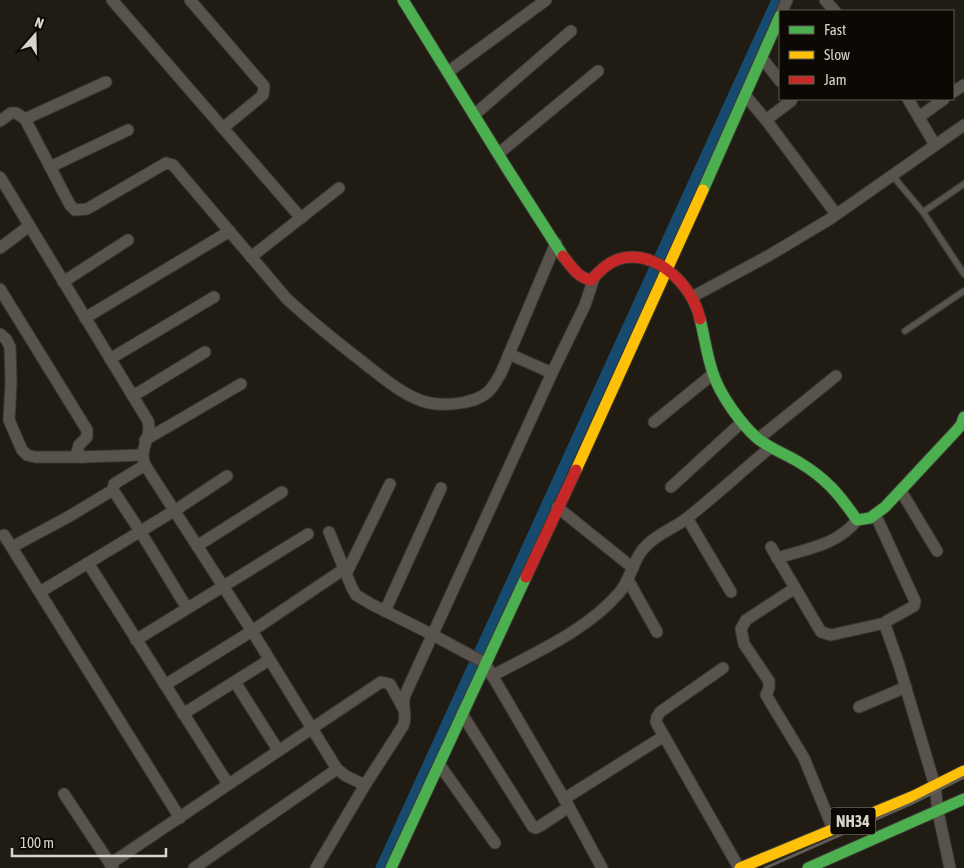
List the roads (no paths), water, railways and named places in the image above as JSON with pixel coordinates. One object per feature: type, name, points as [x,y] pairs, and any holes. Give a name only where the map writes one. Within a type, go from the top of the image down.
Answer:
[{"type":"main road","points":[[403,0],[498,154],[577,273],[584,279],[591,280],[608,264],[619,259],[639,258],[662,266],[682,282],[692,297],[699,313],[713,374],[719,389],[742,422],[758,439],[821,477],[840,495],[857,520],[861,521],[875,514],[888,504],[912,476],[963,424]]},
{"type":"main road","points":[[391,868],[462,714],[483,662],[558,507],[662,266],[745,95],[779,18]]},
{"type":"main road","name":"NH34","points":[[739,868],[935,786],[964,770]]},
{"type":"main road","name":"NH34","points":[[808,868],[964,799]]},
{"type":"street","points":[[190,0],[264,86],[263,95],[223,128]]},
{"type":"street","points":[[448,72],[546,0]]},
{"type":"street","points":[[825,0],[834,10]]},
{"type":"street","points":[[119,2],[223,128],[301,218]]},
{"type":"street","points":[[474,115],[571,32]]},
{"type":"street","points":[[762,58],[779,80]]},
{"type":"street","points":[[498,154],[598,71]]},
{"type":"street","points":[[25,119],[106,82]]},
{"type":"street","points":[[745,95],[836,214]]},
{"type":"street","points":[[766,120],[792,100]]},
{"type":"street","points":[[909,100],[935,145]]},
{"type":"street","points":[[919,116],[943,100]]},
{"type":"street","points":[[0,121],[16,113],[25,119],[70,205],[75,210],[87,209],[166,163],[170,163],[178,169],[276,288],[301,312],[386,380],[422,401],[446,403],[468,401],[479,398],[494,386],[556,244]]},
{"type":"street","points":[[692,297],[768,256],[836,214],[964,126]]},
{"type":"street","points":[[50,167],[128,130]]},
{"type":"street","points":[[0,177],[150,426],[143,460],[337,769],[346,776],[365,785]]},
{"type":"street","points":[[251,257],[339,188]]},
{"type":"street","points":[[0,248],[29,226]]},
{"type":"street","points":[[86,318],[230,231]]},
{"type":"street","points":[[63,282],[128,240]]},
{"type":"street","points":[[403,708],[405,695],[585,305],[594,278]]},
{"type":"street","points":[[0,288],[87,430],[87,437],[77,452],[83,457]]},
{"type":"street","points":[[110,358],[214,297]]},
{"type":"street","points":[[0,334],[6,339],[10,347],[9,420],[22,450],[27,455],[35,457],[143,460]]},
{"type":"street","points":[[133,396],[205,352]]},
{"type":"street","points":[[509,354],[552,373]]},
{"type":"street","points":[[654,422],[713,374]]},
{"type":"street","points":[[758,439],[836,376]]},
{"type":"street","points":[[146,440],[241,384]]},
{"type":"street","points":[[671,487],[742,422]]},
{"type":"street","points":[[492,676],[577,630],[620,592],[628,580],[639,555],[648,544],[687,518],[771,447]]},
{"type":"street","points":[[143,460],[114,484],[113,490],[187,608]]},
{"type":"street","points":[[40,592],[174,511],[227,476]]},
{"type":"street","points":[[165,685],[345,572],[390,484]]},
{"type":"street","points":[[385,611],[441,488]]},
{"type":"street","points":[[12,547],[113,490]]},
{"type":"street","points":[[901,491],[937,551]]},
{"type":"street","points":[[197,546],[282,492]]},
{"type":"street","points":[[558,507],[633,568]]},
{"type":"street","points":[[771,547],[817,628],[826,634],[836,634],[885,623],[914,606],[915,601],[875,514]]},
{"type":"street","points":[[687,518],[731,592]]},
{"type":"street","points":[[777,558],[832,541],[846,532],[857,520]]},
{"type":"street","points":[[329,532],[356,595],[483,662],[602,868]]},
{"type":"street","points":[[136,640],[308,534]]},
{"type":"street","points":[[4,535],[180,818]]},
{"type":"street","points":[[88,563],[228,784]]},
{"type":"street","points":[[628,580],[657,632]]},
{"type":"street","points":[[794,588],[746,620],[740,634],[744,644],[769,682],[766,695],[804,758],[833,829]]},
{"type":"street","points":[[885,623],[906,686],[935,786],[938,812],[950,868]]},
{"type":"street","points":[[183,714],[269,660]]},
{"type":"street","points":[[723,668],[660,712],[656,722],[739,868]]},
{"type":"street","points":[[234,682],[278,750]]},
{"type":"street","points":[[64,794],[112,866],[228,784],[380,682],[390,684],[406,717],[403,726],[365,785],[316,868]]},
{"type":"street","points":[[859,707],[906,686]]},
{"type":"street","points":[[462,714],[533,827],[536,828],[566,803],[664,736]]},
{"type":"street","points":[[439,764],[495,843]]},
{"type":"street","points":[[194,868],[337,769]]},
{"type":"lane","points":[[892,175],[923,212],[964,274]]},
{"type":"lane","points":[[923,212],[964,184]]},
{"type":"lane","points":[[905,331],[964,290]]},
{"type":"waterway","points":[[381,868],[777,0]]},
{"type":"railway","points":[[765,868],[913,803],[964,777]]}]
